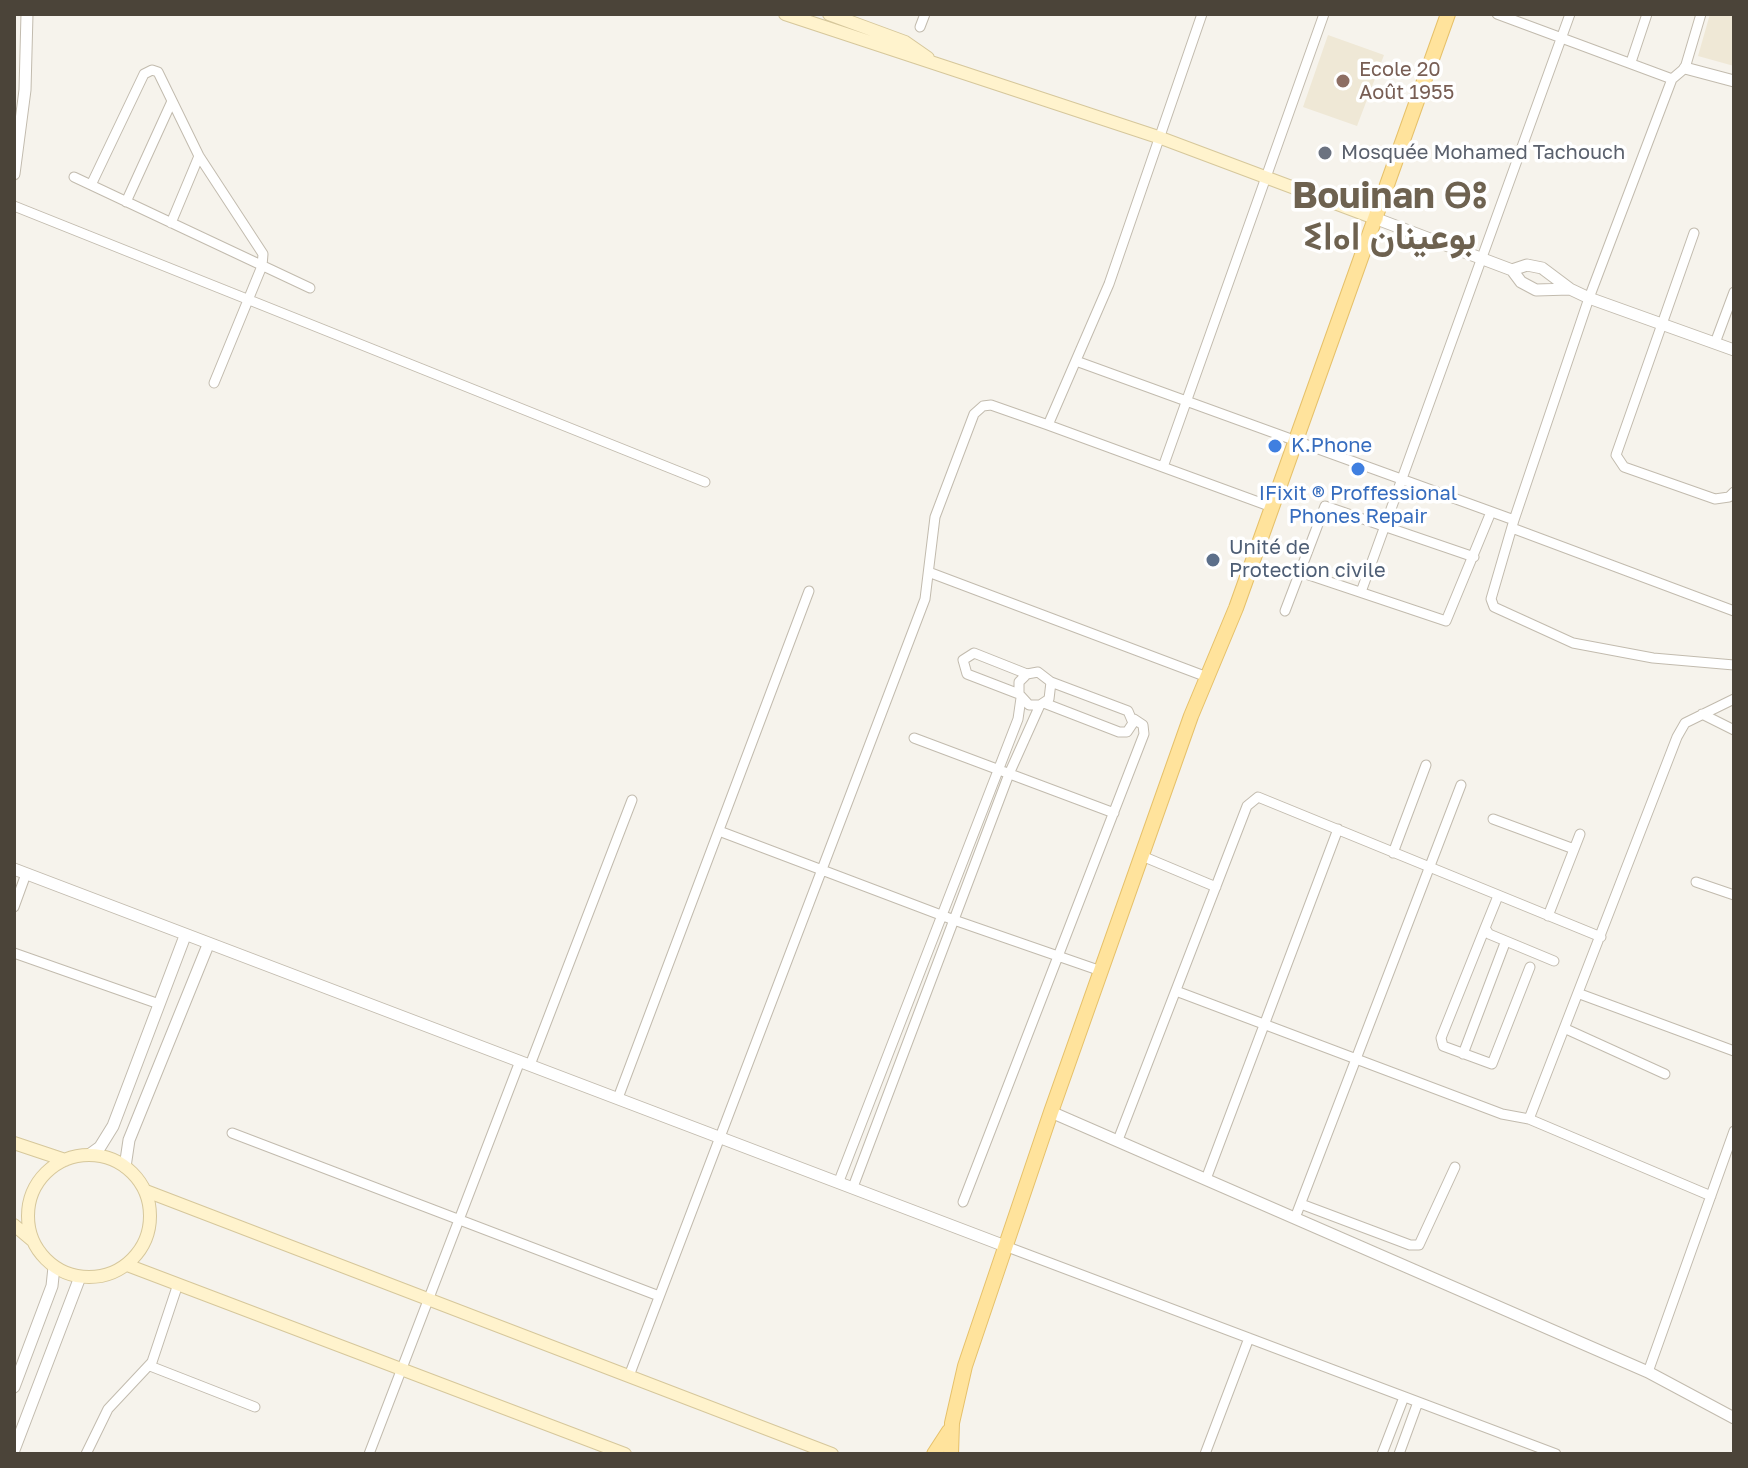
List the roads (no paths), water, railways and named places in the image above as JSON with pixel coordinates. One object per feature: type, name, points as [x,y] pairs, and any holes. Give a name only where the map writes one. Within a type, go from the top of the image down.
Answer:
[{"type":"main road","points":[[785,14],[901,55],[931,60],[1161,138],[1377,219]]},
{"type":"main road","points":[[829,14],[905,42],[931,60]]},
{"type":"main road","points":[[951,1454],[952,1423],[970,1349],[1051,1112],[1207,677],[1377,219],[1448,14]]},
{"type":"main road","points":[[14,1143],[65,1160]]},
{"type":"main road","points":[[33,1241],[28,1217],[32,1193],[40,1179],[65,1160],[89,1155],[125,1167],[146,1191],[832,1454]]},
{"type":"main road","points":[[14,1225],[33,1241],[54,1267],[80,1277],[105,1276],[127,1265],[146,1239],[150,1224],[146,1191]]},
{"type":"main road","points":[[127,1265],[625,1454]]},
{"type":"main road","points":[[934,1454],[952,1423]]},
{"type":"street","points":[[14,174],[24,104],[27,14]]},
{"type":"street","points":[[920,27],[925,14]]},
{"type":"street","points":[[1048,425],[1109,284],[1202,14]]},
{"type":"street","points":[[1163,467],[1324,14]]},
{"type":"street","points":[[1497,14],[1672,79]]},
{"type":"street","points":[[1361,592],[1570,14]]},
{"type":"street","points":[[1631,62],[1647,14]]},
{"type":"street","points":[[1701,14],[1685,68],[1672,79],[1589,298],[1491,599],[1494,607],[1573,643],[1653,658],[1734,665]]},
{"type":"street","points":[[1685,68],[1734,81]]},
{"type":"street","points":[[91,185],[146,72],[155,70],[160,74],[199,156],[261,246],[262,266],[214,383]]},
{"type":"street","points":[[126,202],[172,101]]},
{"type":"street","points":[[171,223],[199,156]]},
{"type":"street","points":[[74,177],[310,288]]},
{"type":"street","points":[[14,206],[705,482]]},
{"type":"street","points":[[1377,219],[1512,270],[1521,282],[1536,290],[1570,289]]},
{"type":"street","points":[[1694,233],[1616,455],[1624,467],[1715,499],[1729,497],[1734,492]]},
{"type":"street","points":[[1512,270],[1527,265],[1542,268],[1570,289],[1589,298],[1734,350]]},
{"type":"street","points":[[1715,343],[1734,292]]},
{"type":"street","points":[[1076,361],[1491,512],[1513,524],[1734,611]]},
{"type":"street","points":[[629,1376],[925,599],[931,573],[935,517],[976,411],[991,405],[1272,507]]},
{"type":"street","points":[[1285,611],[1325,506],[1474,557]]},
{"type":"street","points":[[1300,572],[1446,621],[1491,512]]},
{"type":"street","points":[[931,573],[1207,677]]},
{"type":"street","points":[[618,1098],[809,591]]},
{"type":"street","points":[[963,1202],[1144,734],[1143,725],[1128,711],[1051,682],[1043,673],[1027,674],[974,653],[963,660],[967,674],[1020,696],[1029,705],[1042,704],[1119,732],[1130,729],[1134,719]]},
{"type":"street","points":[[839,1181],[1018,719],[1019,682],[1027,674]]},
{"type":"street","points":[[853,1187],[1009,774],[1042,704],[1052,694],[1051,682]]},
{"type":"street","points":[[1529,1119],[1677,737],[1685,723],[1734,699]]},
{"type":"street","points":[[1702,714],[1734,730]]},
{"type":"street","points":[[914,738],[1114,813]]},
{"type":"street","points":[[1393,853],[1426,765]]},
{"type":"street","points":[[1295,1218],[1461,785]]},
{"type":"street","points":[[1118,1140],[1247,806],[1254,799],[1267,799],[1601,937]]},
{"type":"street","points":[[369,1454],[459,1220],[632,800]]},
{"type":"street","points":[[1493,819],[1574,849]]},
{"type":"street","points":[[1206,1179],[1338,829]]},
{"type":"street","points":[[719,831],[942,916],[1101,971]]},
{"type":"street","points":[[1548,916],[1580,834]]},
{"type":"street","points":[[1142,856],[1216,887]]},
{"type":"street","points":[[14,869],[1556,1454]]},
{"type":"street","points":[[14,907],[26,874]]},
{"type":"street","points":[[1696,882],[1734,895]]},
{"type":"street","points":[[1498,896],[1441,1038],[1443,1046],[1488,1064],[1495,1061],[1530,967]]},
{"type":"street","points":[[1485,928],[1505,943],[1554,961]]},
{"type":"street","points":[[89,1155],[100,1147],[113,1126],[185,936]]},
{"type":"street","points":[[1463,1054],[1505,943]]},
{"type":"street","points":[[125,1167],[129,1140],[208,945]]},
{"type":"street","points":[[14,953],[159,1004]]},
{"type":"street","points":[[1176,991],[1502,1114],[1529,1119],[1711,1196]]},
{"type":"street","points":[[1580,994],[1734,1051]]},
{"type":"street","points":[[1566,1029],[1665,1074]]},
{"type":"street","points":[[882,1073],[895,1078]]},
{"type":"street","points":[[1051,1112],[1648,1372],[1734,1418]]},
{"type":"street","points":[[1648,1372],[1734,1131]]},
{"type":"street","points":[[232,1133],[659,1296]]},
{"type":"street","points":[[1301,1204],[1410,1245],[1419,1245],[1455,1167]]},
{"type":"street","points":[[14,1387],[49,1294],[54,1267]]},
{"type":"street","points":[[14,1450],[80,1277]]},
{"type":"street","points":[[86,1454],[108,1409],[150,1366],[178,1284]]},
{"type":"street","points":[[1205,1454],[1249,1338]]},
{"type":"street","points":[[150,1366],[255,1407]]},
{"type":"street","points":[[1382,1454],[1404,1397]]},
{"type":"street","points":[[1399,1454],[1418,1402]]},
{"type":"place","name":"Ecole 20 Août 1955","points":[[1343,81]]},
{"type":"place","name":"Mosquée Mohamed Tachouch","points":[[1325,153]]},
{"type":"place","name":"K.Phone","points":[[1275,446]]},
{"type":"place","name":"IFixit ® Proffessional Phones Repair","points":[[1358,469]]},
{"type":"place","name":"Unité de Protection civile","points":[[1213,560]]},
{"type":"district","name":"Bouinan ⴱⵓ ⵉⵏⴰⵏ بوعينان","points":[[1390,218]]}]
